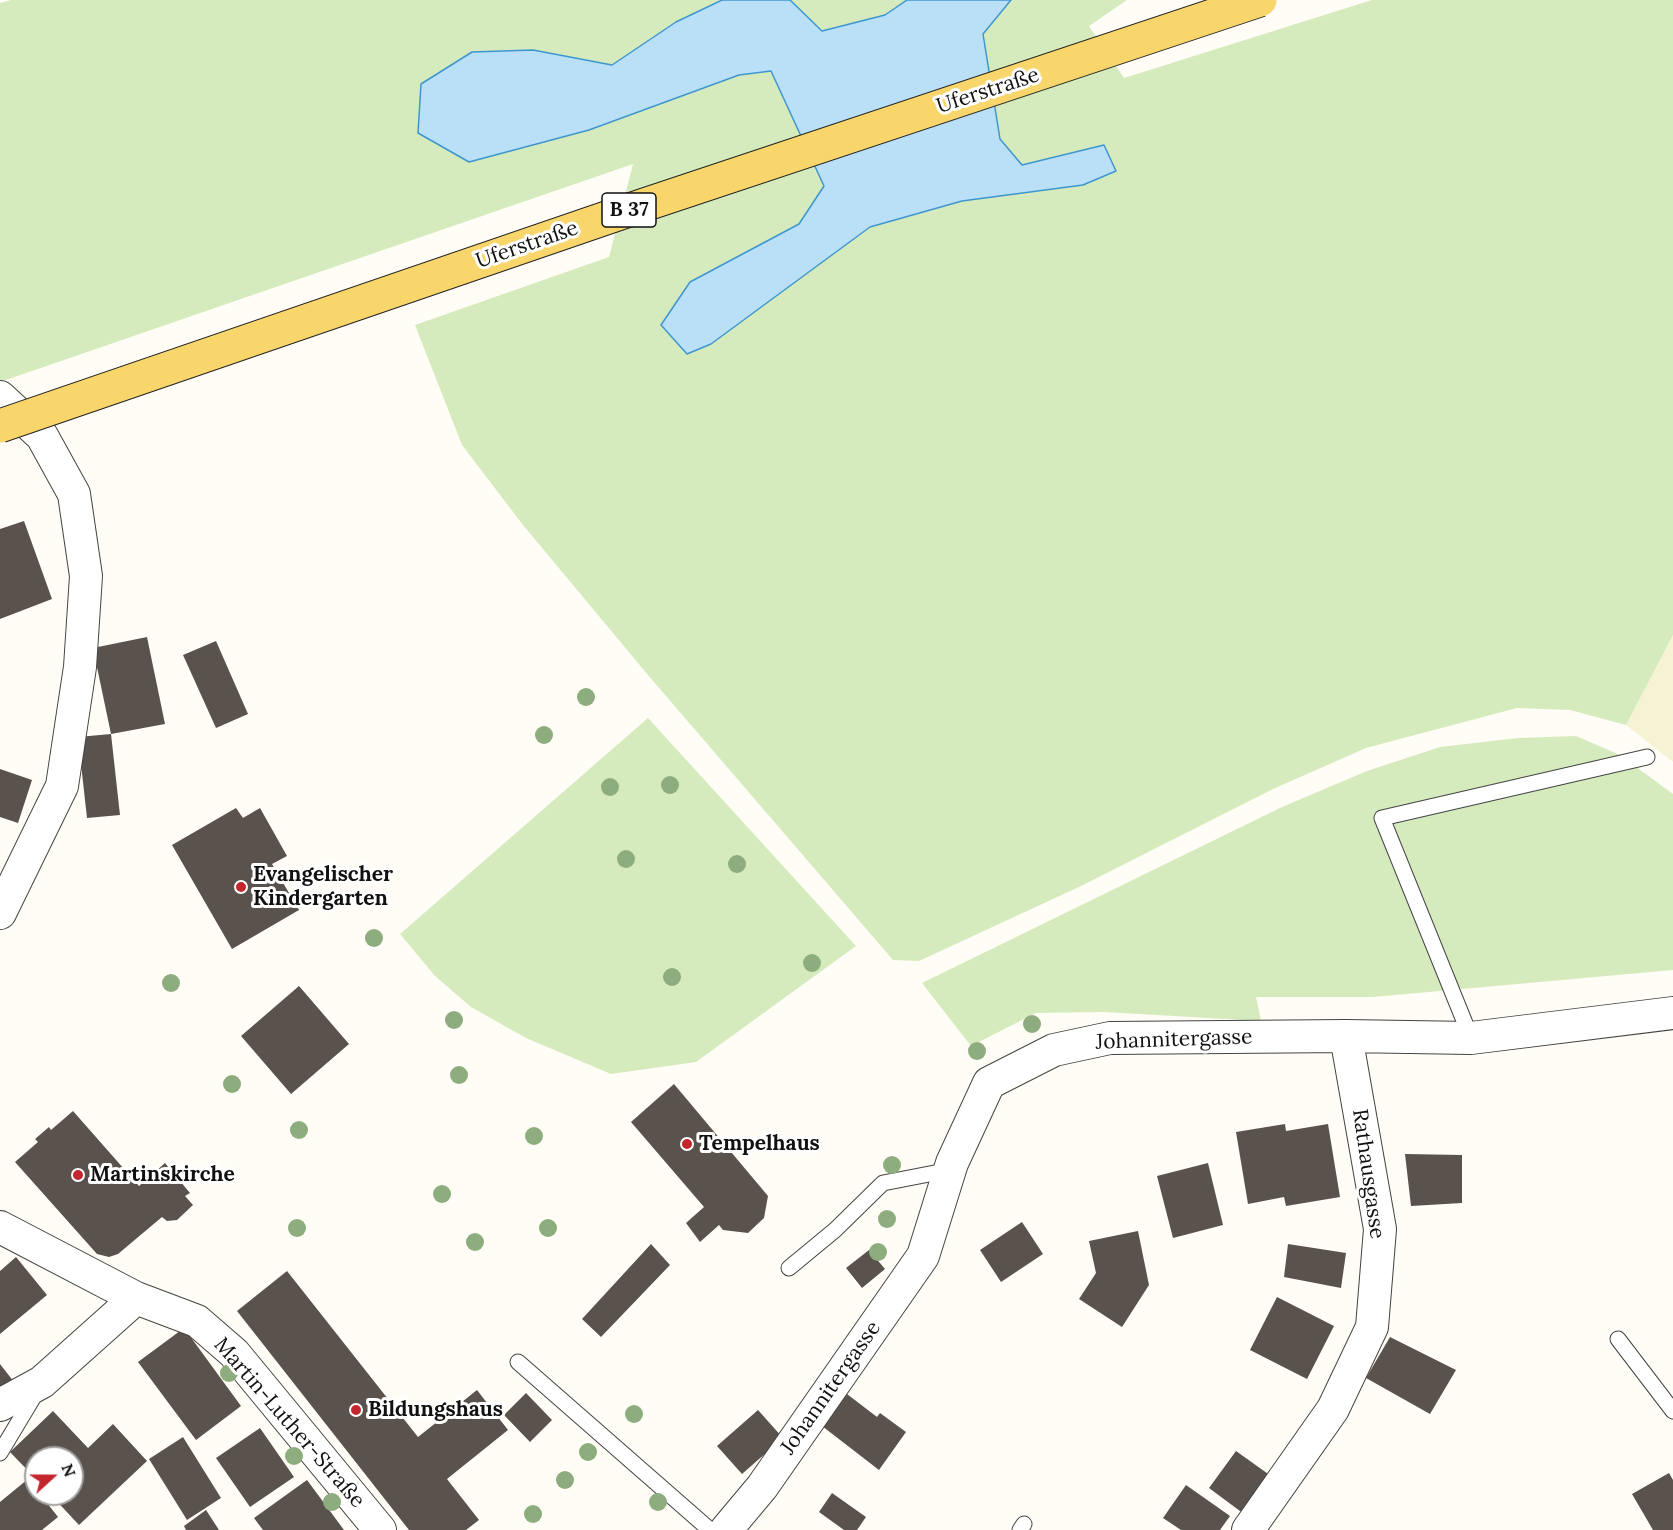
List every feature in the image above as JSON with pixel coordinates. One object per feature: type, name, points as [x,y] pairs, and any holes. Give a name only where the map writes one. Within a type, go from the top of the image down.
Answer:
[{"type":"main road","name":"Uferstraße","points":[[0,426],[633,209],[1260,0]]},
{"type":"street","points":[[0,397],[42,436],[74,494],[86,576],[80,667],[62,786],[0,913]]},
{"type":"street","name":"Johannitergasse","points":[[726,1530],[762,1487],[923,1256],[950,1170],[989,1083],[1053,1050],[1110,1038],[1346,1036],[1472,1038],[1673,1013]]},
{"type":"street","name":"Rathausgasse","points":[[1248,1530],[1333,1409],[1372,1327],[1380,1229],[1346,1036]]},
{"type":"street","name":"Martin-Luther-Straße","points":[[0,1227],[136,1298],[197,1321],[234,1353],[380,1530]]},
{"type":"street","points":[[0,1405],[42,1382],[136,1298]]},
{"type":"lane","points":[[1472,1038],[1382,818],[1647,757]]},
{"type":"lane","points":[[789,1268],[835,1230],[883,1183],[950,1170]]},
{"type":"lane","points":[[1618,1338],[1673,1411]]},
{"type":"lane","points":[[519,1362],[710,1530]]},
{"type":"lane","points":[[0,1453],[42,1382]]},
{"type":"shaded area","points":[[1673,635],[1673,762],[1626,725]]},
{"type":"green space","points":[[11,0],[722,0],[676,22],[612,65],[533,50],[421,84],[739,75],[771,71],[824,186],[799,224],[690,282],[711,344],[870,227],[962,201],[1104,145],[1022,165],[1000,139],[983,34],[1011,0],[1127,0],[1089,26],[1124,78],[1372,0],[1673,0],[1673,635],[1626,725],[1570,710],[1517,708],[1366,748],[1273,789],[1081,886],[919,961],[893,960],[648,675],[523,525],[462,445],[415,325],[609,257],[633,164],[0,382],[0,3]]},
{"type":"green space","points":[[790,0],[907,0],[885,15],[822,31]]},
{"type":"green space","points":[[648,718],[856,946],[696,1062],[611,1074],[526,1038],[471,1007],[435,976],[400,934]]},
{"type":"green space","points":[[1576,736],[1620,755],[1673,794],[1673,970],[1373,997],[1256,997],[1261,1021],[1104,1012],[1036,1013],[971,1046],[922,983],[1282,807],[1367,771],[1440,747],[1518,738]]},
{"type":"water","points":[[722,0],[790,0],[822,31],[885,15],[907,0],[1011,0],[983,34],[1000,139],[1022,165],[1104,145],[1116,171],[1083,185],[962,201],[870,227],[711,344],[687,354],[661,325],[690,282],[799,224],[824,186],[771,71],[739,75],[589,130],[469,162],[418,133],[421,84],[472,52],[533,50],[612,65],[676,22]]},
{"type":"building","points":[[24,521],[52,599],[0,619],[0,529]]},
{"type":"building","points":[[147,637],[165,724],[111,734],[93,648]]},
{"type":"building","points":[[216,641],[248,714],[216,728],[183,655]]},
{"type":"building","points":[[111,734],[120,815],[87,818],[78,737]]},
{"type":"building","points":[[0,769],[32,780],[18,823],[0,817]]},
{"type":"building","name":"Evangelischer Kindergarten","points":[[236,808],[243,818],[260,808],[287,856],[272,864],[299,910],[232,949],[172,845]]},
{"type":"building","points":[[299,986],[349,1044],[291,1094],[241,1036]]},
{"type":"building","name":"Tempelhaus","points":[[674,1084],[768,1196],[764,1218],[748,1233],[723,1230],[719,1225],[700,1242],[686,1223],[704,1207],[631,1122]]},
{"type":"building","name":"Martinskirche","points":[[73,1111],[139,1186],[165,1163],[190,1193],[185,1196],[193,1205],[177,1220],[167,1221],[162,1217],[118,1254],[109,1257],[97,1254],[15,1162],[38,1142],[35,1139],[49,1127],[51,1130]]},
{"type":"building","points":[[1285,1124],[1286,1131],[1328,1124],[1340,1197],[1286,1206],[1284,1197],[1248,1204],[1236,1132]]},
{"type":"building","points":[[1405,1154],[1462,1155],[1462,1203],[1411,1206]]},
{"type":"building","points":[[1208,1163],[1223,1225],[1173,1238],[1157,1176]]},
{"type":"building","points":[[1022,1222],[1043,1254],[1001,1282],[980,1250]]},
{"type":"building","points":[[1138,1231],[1149,1285],[1122,1327],[1079,1299],[1096,1273],[1089,1241]]},
{"type":"building","points":[[651,1244],[670,1265],[601,1337],[582,1319]]},
{"type":"building","points":[[1288,1244],[1346,1253],[1341,1288],[1284,1277]]},
{"type":"building","points":[[869,1250],[885,1269],[862,1288],[846,1268]]},
{"type":"building","points":[[16,1257],[47,1295],[0,1334],[0,1271]]},
{"type":"building","name":"Bildungshaus","points":[[287,1271],[418,1437],[477,1390],[508,1430],[447,1479],[479,1520],[466,1530],[409,1530],[237,1311]]},
{"type":"building","points":[[1277,1297],[1334,1326],[1307,1379],[1250,1350]]},
{"type":"building","points":[[184,1328],[241,1406],[196,1440],[138,1362]]},
{"type":"building","points":[[1390,1337],[1456,1370],[1430,1414],[1366,1378]]},
{"type":"building","points":[[0,1364],[14,1382],[0,1393]]},
{"type":"building","points":[[526,1393],[552,1420],[530,1442],[504,1415]]},
{"type":"building","points":[[847,1394],[877,1417],[880,1413],[906,1432],[879,1470],[822,1426]]},
{"type":"building","points":[[758,1410],[783,1438],[742,1474],[717,1446]]},
{"type":"building","points":[[53,1411],[88,1448],[113,1424],[147,1461],[79,1525],[61,1506],[84,1506],[84,1446],[24,1446],[24,1467],[10,1452]]},
{"type":"building","points":[[260,1428],[294,1477],[250,1507],[216,1458]]},
{"type":"building","points":[[183,1437],[221,1498],[187,1520],[149,1459]]},
{"type":"building","points":[[1236,1451],[1271,1476],[1244,1514],[1209,1488]]},
{"type":"building","points":[[1669,1473],[1673,1480],[1673,1530],[1653,1530],[1632,1494]]},
{"type":"building","points":[[307,1480],[344,1530],[263,1530],[254,1518]]},
{"type":"building","points":[[24,1482],[24,1506],[49,1506],[58,1517],[42,1530],[0,1530],[0,1502]]},
{"type":"building","points":[[1186,1485],[1230,1516],[1220,1530],[1181,1530],[1163,1518]]},
{"type":"building","points":[[832,1493],[866,1517],[857,1530],[844,1530],[819,1512]]},
{"type":"building","points":[[206,1510],[219,1530],[186,1530],[184,1526]]},
{"type":"place","name":"Evangelischer Kindergarten","points":[[241,887]]},
{"type":"place","name":"Tempelhaus","points":[[687,1144]]},
{"type":"place","name":"Martinskirche","points":[[78,1175]]},
{"type":"place","name":"Bildungshaus","points":[[356,1410]]}]
